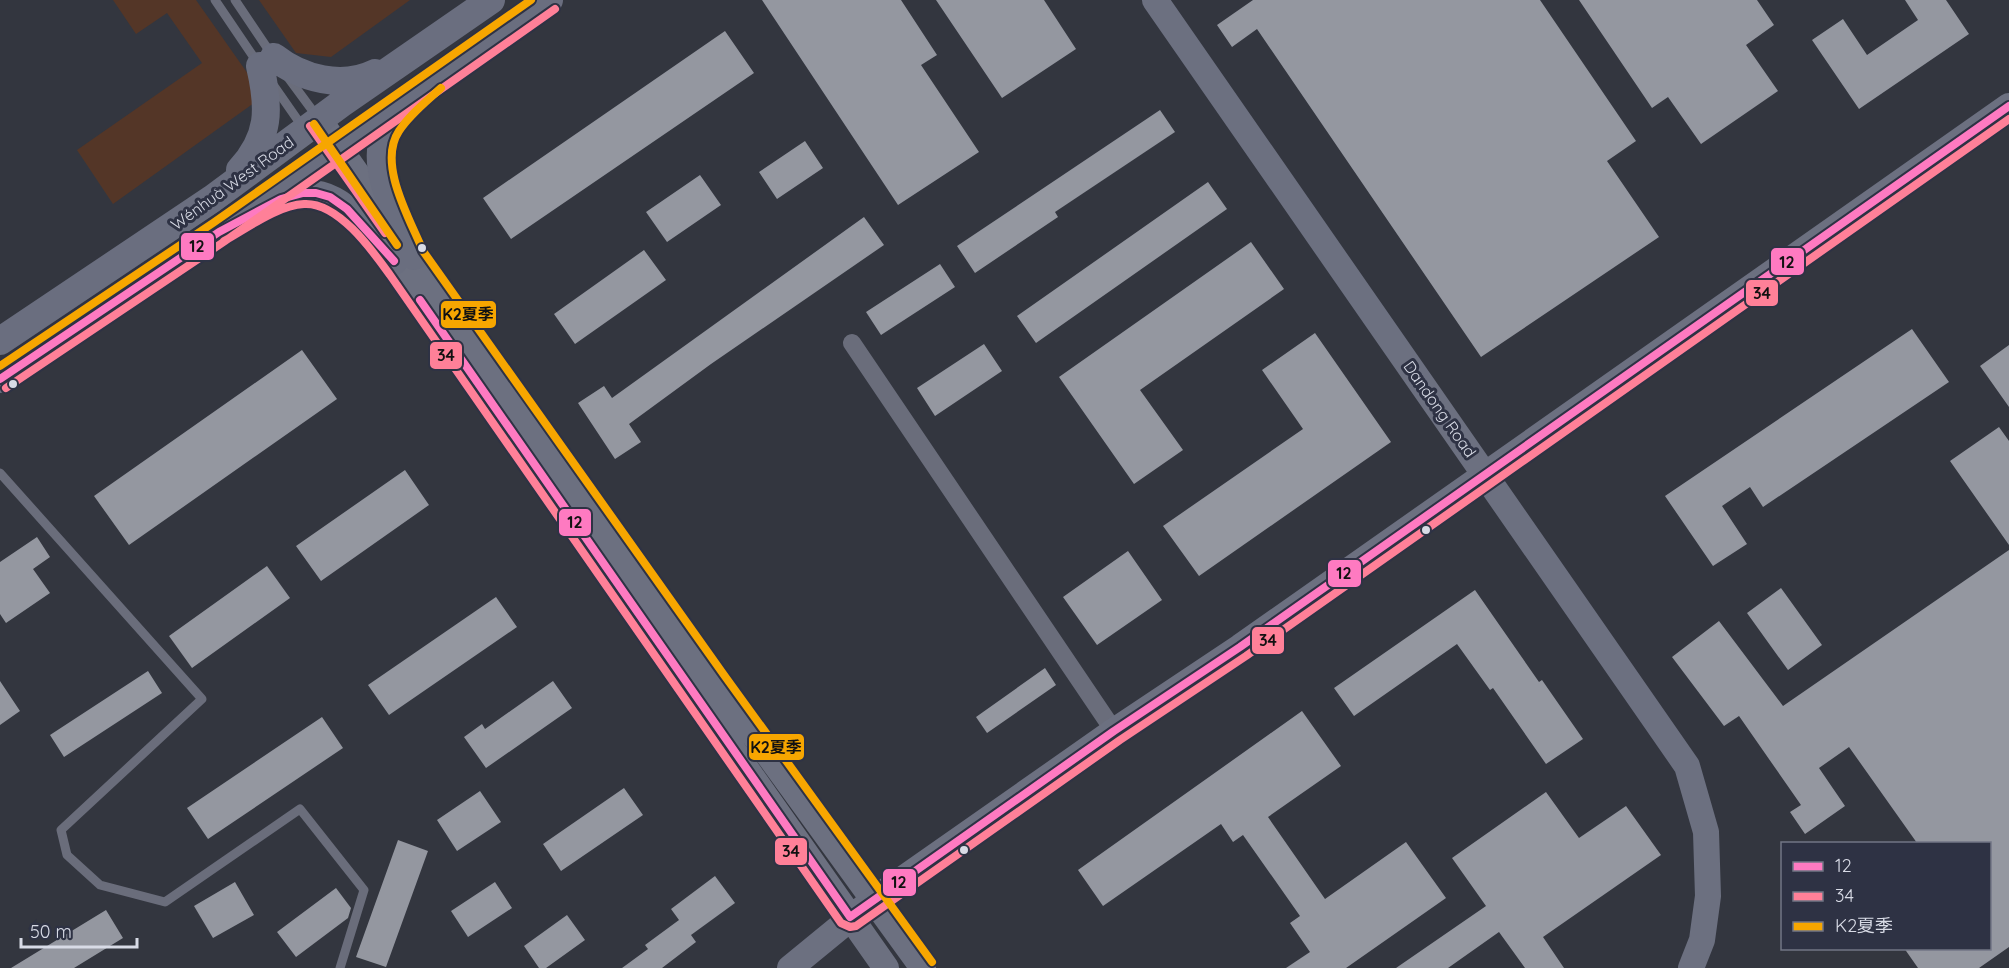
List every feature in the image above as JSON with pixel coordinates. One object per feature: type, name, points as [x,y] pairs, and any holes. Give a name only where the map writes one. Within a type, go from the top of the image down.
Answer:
[{"type":"main road","name":"Wénhuà West Road","points":[[0,341],[213,199],[312,125],[491,0]]},
{"type":"main road","name":"Wénhuà West Road","points":[[0,379],[219,232],[549,0]]},
{"type":"main road","name":"Dandong Road","points":[[1155,0],[1688,766],[1706,832],[1707,885],[1702,940],[1691,968]]},
{"type":"main road","points":[[213,199],[254,154],[261,139],[266,118],[267,62],[285,65],[317,79],[339,81],[371,75],[415,53]]},
{"type":"main road","points":[[434,80],[387,129],[382,141],[380,158],[404,258],[420,300],[886,968]]},
{"type":"main road","points":[[790,968],[873,900],[1114,731],[1240,647],[2009,106]]},
{"type":"main road","points":[[312,125],[404,258],[715,681],[922,968]]},
{"type":"main road","points":[[219,232],[281,199],[316,192],[330,197],[347,209],[404,258]]},
{"type":"street","points":[[852,343],[1114,731]]},
{"type":"lane","points":[[215,0],[267,62],[312,125]]},
{"type":"lane","points":[[235,0],[267,62],[312,125]]},
{"type":"lane","points":[[0,473],[202,699],[61,830],[67,855],[100,885],[165,902],[300,809],[364,890],[340,968]]},
{"type":"shaded area","points":[[113,0],[196,0],[248,74],[254,103],[113,204],[77,150],[202,63],[167,13],[136,34]]},
{"type":"shaded area","points":[[259,0],[410,0],[331,57],[296,53]]},
{"type":"building","points":[[762,0],[901,0],[937,55],[921,65],[979,152],[898,205]]},
{"type":"building","points":[[936,0],[1044,0],[1076,49],[1002,98]]},
{"type":"building","points":[[1253,0],[1540,0],[1636,141],[1607,161],[1659,237],[1481,357],[1257,29],[1232,47],[1217,25]]},
{"type":"building","points":[[1579,0],[1757,0],[1774,25],[1746,45],[1778,91],[1701,144],[1668,97],[1652,108]]},
{"type":"building","points":[[1905,0],[1946,0],[1969,34],[1859,109],[1812,40],[1843,19],[1867,55],[1918,20]]},
{"type":"building","points":[[725,31],[754,73],[511,239],[483,198]]},
{"type":"building","points":[[1160,110],[1175,132],[1055,212],[1058,217],[975,273],[957,246]]},
{"type":"building","points":[[805,141],[823,168],[777,199],[759,172]]},
{"type":"building","points":[[700,175],[721,205],[667,242],[646,212]]},
{"type":"building","points":[[1208,182],[1227,209],[1036,343],[1017,316]]},
{"type":"building","points":[[864,217],[884,245],[711,364],[629,424],[641,442],[615,459],[578,403],[604,386],[612,398]]},
{"type":"building","points":[[1251,242],[1284,289],[1140,390],[1183,450],[1134,484],[1059,377]]},
{"type":"building","points":[[644,250],[666,280],[575,344],[554,314]]},
{"type":"building","points":[[940,264],[955,287],[881,335],[866,312]]},
{"type":"building","points":[[1912,329],[1949,382],[1763,507],[1750,487],[1722,506],[1747,544],[1713,566],[1665,496]]},
{"type":"building","points":[[1315,333],[1391,442],[1199,576],[1163,526],[1303,429],[1262,370]]},
{"type":"building","points":[[984,344],[1002,371],[935,416],[917,388]]},
{"type":"building","points":[[2009,345],[2009,407],[1980,366]]},
{"type":"building","points":[[302,350],[337,399],[129,545],[94,496]]},
{"type":"building","points":[[1999,427],[2009,441],[2009,545],[1950,461]]},
{"type":"building","points":[[405,470],[429,505],[321,581],[296,546]]},
{"type":"building","points":[[37,537],[50,557],[33,569],[50,593],[6,623],[0,614],[0,562]]},
{"type":"building","points":[[2009,550],[2009,947],[1979,968],[1918,968],[1905,950],[1991,950],[1991,842],[1916,842],[1849,747],[1819,768],[1845,806],[1805,834],[1790,812],[1801,805],[1739,716],[1724,726],[1672,657],[1719,621],[1783,706]]},
{"type":"building","points":[[1128,551],[1162,600],[1097,645],[1063,597]]},
{"type":"building","points":[[267,566],[290,598],[192,668],[169,636]]},
{"type":"building","points":[[1781,588],[1822,645],[1788,670],[1747,613]]},
{"type":"building","points":[[1475,590],[1539,682],[1542,680],[1583,739],[1546,764],[1493,688],[1490,690],[1457,644],[1354,716],[1334,688]]},
{"type":"building","points":[[496,597],[517,627],[389,715],[368,685]]},
{"type":"building","points":[[1045,668],[1056,685],[987,733],[976,717]]},
{"type":"building","points":[[148,671],[162,693],[64,757],[50,735]]},
{"type":"building","points":[[0,681],[20,711],[0,725]]},
{"type":"building","points":[[553,681],[572,708],[486,768],[464,737],[482,724],[485,729]]},
{"type":"building","points":[[1302,711],[1341,766],[1268,817],[1325,899],[1406,842],[1446,898],[1346,968],[1286,968],[1310,952],[1290,923],[1300,916],[1243,835],[1233,842],[1221,824],[1103,906],[1078,870]]},
{"type":"building","points":[[322,717],[343,748],[208,839],[187,808]]},
{"type":"building","points":[[624,788],[643,815],[561,871],[543,844]]},
{"type":"building","points":[[480,791],[501,822],[457,851],[437,820]]},
{"type":"building","points":[[1546,792],[1579,838],[1626,806],[1661,855],[1543,937],[1564,968],[1525,968],[1499,932],[1448,968],[1396,968],[1486,906],[1452,858]]},
{"type":"building","points":[[398,840],[428,851],[386,967],[356,957]]},
{"type":"building","points":[[715,876],[735,903],[691,935],[696,942],[662,968],[622,968],[648,949],[645,945],[679,920],[671,909]]},
{"type":"building","points":[[235,882],[254,915],[213,938],[194,906]]},
{"type":"building","points":[[495,882],[512,908],[468,937],[451,911]]},
{"type":"building","points":[[336,888],[351,908],[348,918],[296,957],[277,932]]},
{"type":"building","points":[[106,910],[123,938],[74,968],[11,968]]},
{"type":"building","points":[[567,915],[585,940],[546,968],[539,968],[524,946]]},
{"type":"transit line","name":"K2夏季","points":[[0,366],[213,223],[531,0]]},
{"type":"transit line","name":"34","points":[[6,388],[225,241],[555,9]]},
{"type":"transit line","name":"K2夏季","points":[[441,88],[408,119],[393,144],[393,175],[404,208],[423,251],[724,675],[932,962]]},
{"type":"transit line","name":"12","points":[[420,300],[850,917],[1114,731],[1240,647],[2009,106]]},
{"type":"transit line","name":"34","points":[[224,241],[273,213],[294,205],[304,204],[317,205],[329,211],[353,229],[364,241],[390,275],[841,923],[850,927],[856,926],[1120,740],[1246,656],[2009,119]]},
{"type":"transit line","name":"K2夏季","points":[[314,124],[397,245]]},
{"type":"transit line","name":"34","points":[[310,126],[385,233]]},
{"type":"transit line","name":"12","points":[[0,379],[219,232],[281,199],[303,193],[316,193],[330,197],[347,209],[394,261]]}]
